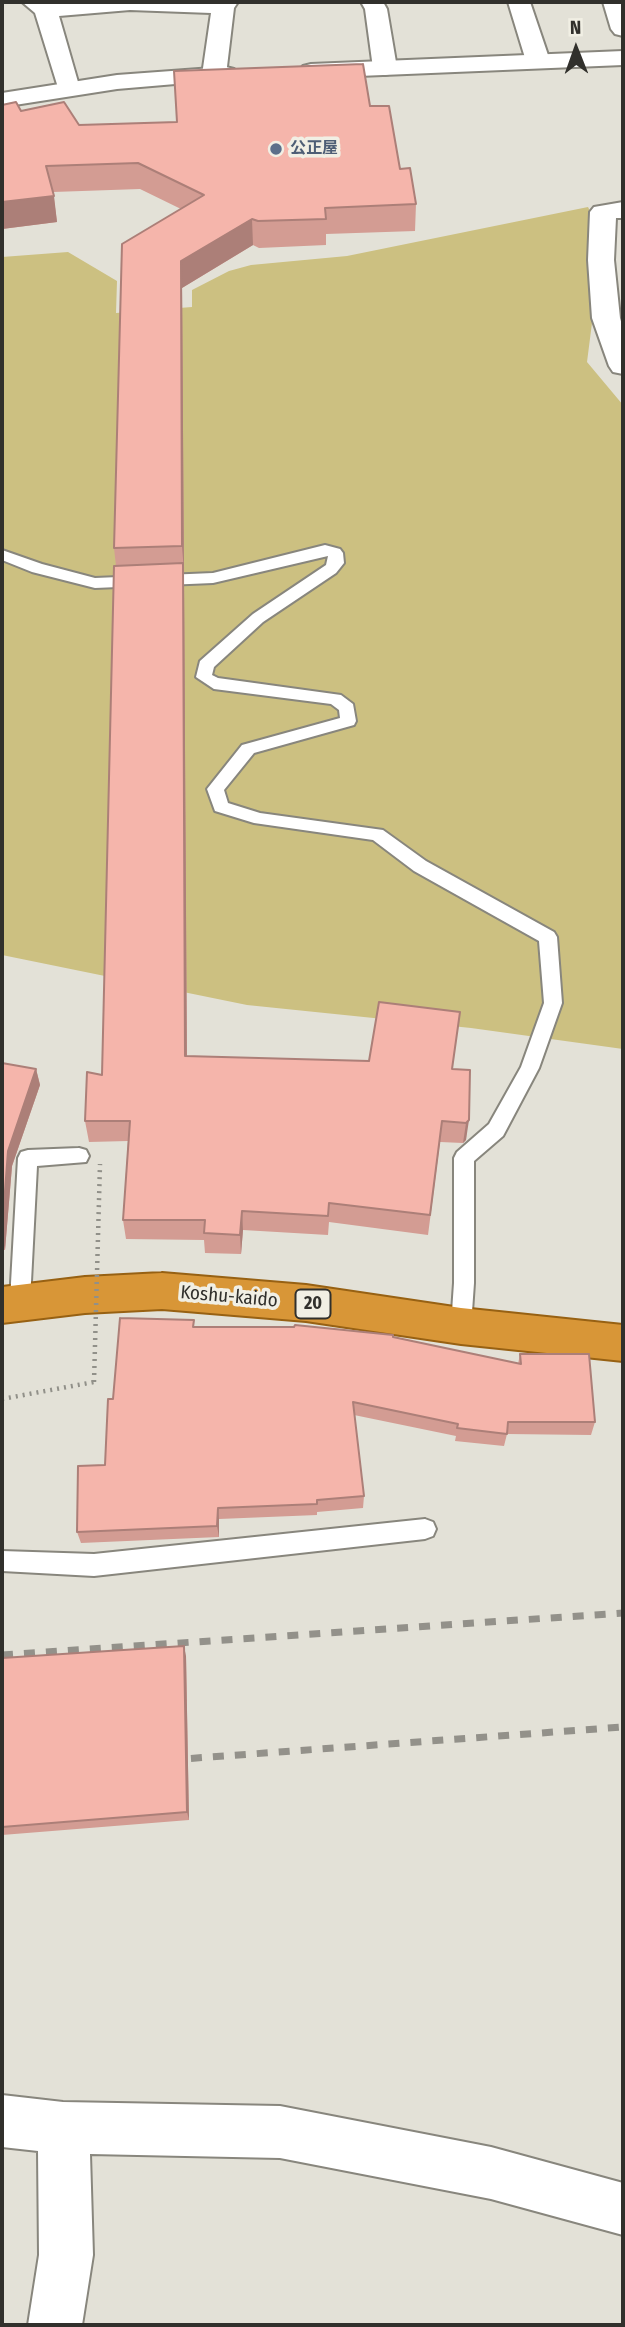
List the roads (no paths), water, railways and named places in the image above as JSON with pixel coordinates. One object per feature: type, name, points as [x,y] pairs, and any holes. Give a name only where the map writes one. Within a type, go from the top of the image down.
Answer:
[{"type":"highway","name":"Koshu-kaido","points":[[11,1303],[162,1291],[306,1303],[461,1326],[623,1343]]},
{"type":"street","points":[[373,2],[385,68]]},
{"type":"street","points":[[519,2],[538,61]]},
{"type":"street","points":[[68,89],[39,6],[225,4],[214,75]]},
{"type":"street","points":[[292,71],[623,58]]},
{"type":"street","points":[[2,100],[68,89],[253,73]]},
{"type":"street","points":[[623,211],[603,212],[601,260],[615,317],[623,366]]},
{"type":"street","points":[[2,2121],[63,2128],[280,2132],[491,2173],[623,2209]]},
{"type":"street","points":[[55,2325],[66,2255],[63,2128]]},
{"type":"lane","points":[[2,555],[37,569],[95,583],[214,578],[325,550],[335,553],[336,563],[331,569],[258,618],[206,664],[204,677],[214,683],[335,699],[347,708],[348,721],[248,749],[215,789],[221,807],[260,819],[377,834],[420,866],[548,937],[553,1003],[530,1068],[496,1130],[464,1158],[464,1283],[461,1326]]},
{"type":"lane","points":[[11,1303],[28,1158],[79,1156]]},
{"type":"lane","points":[[2,1561],[94,1565],[425,1529]]},
{"type":"railway","points":[[2,1655],[623,1613]]},
{"type":"railway","points":[[169,1760],[623,1727]]},
{"type":"place","name":"公正屋","points":[[276,149]]}]
